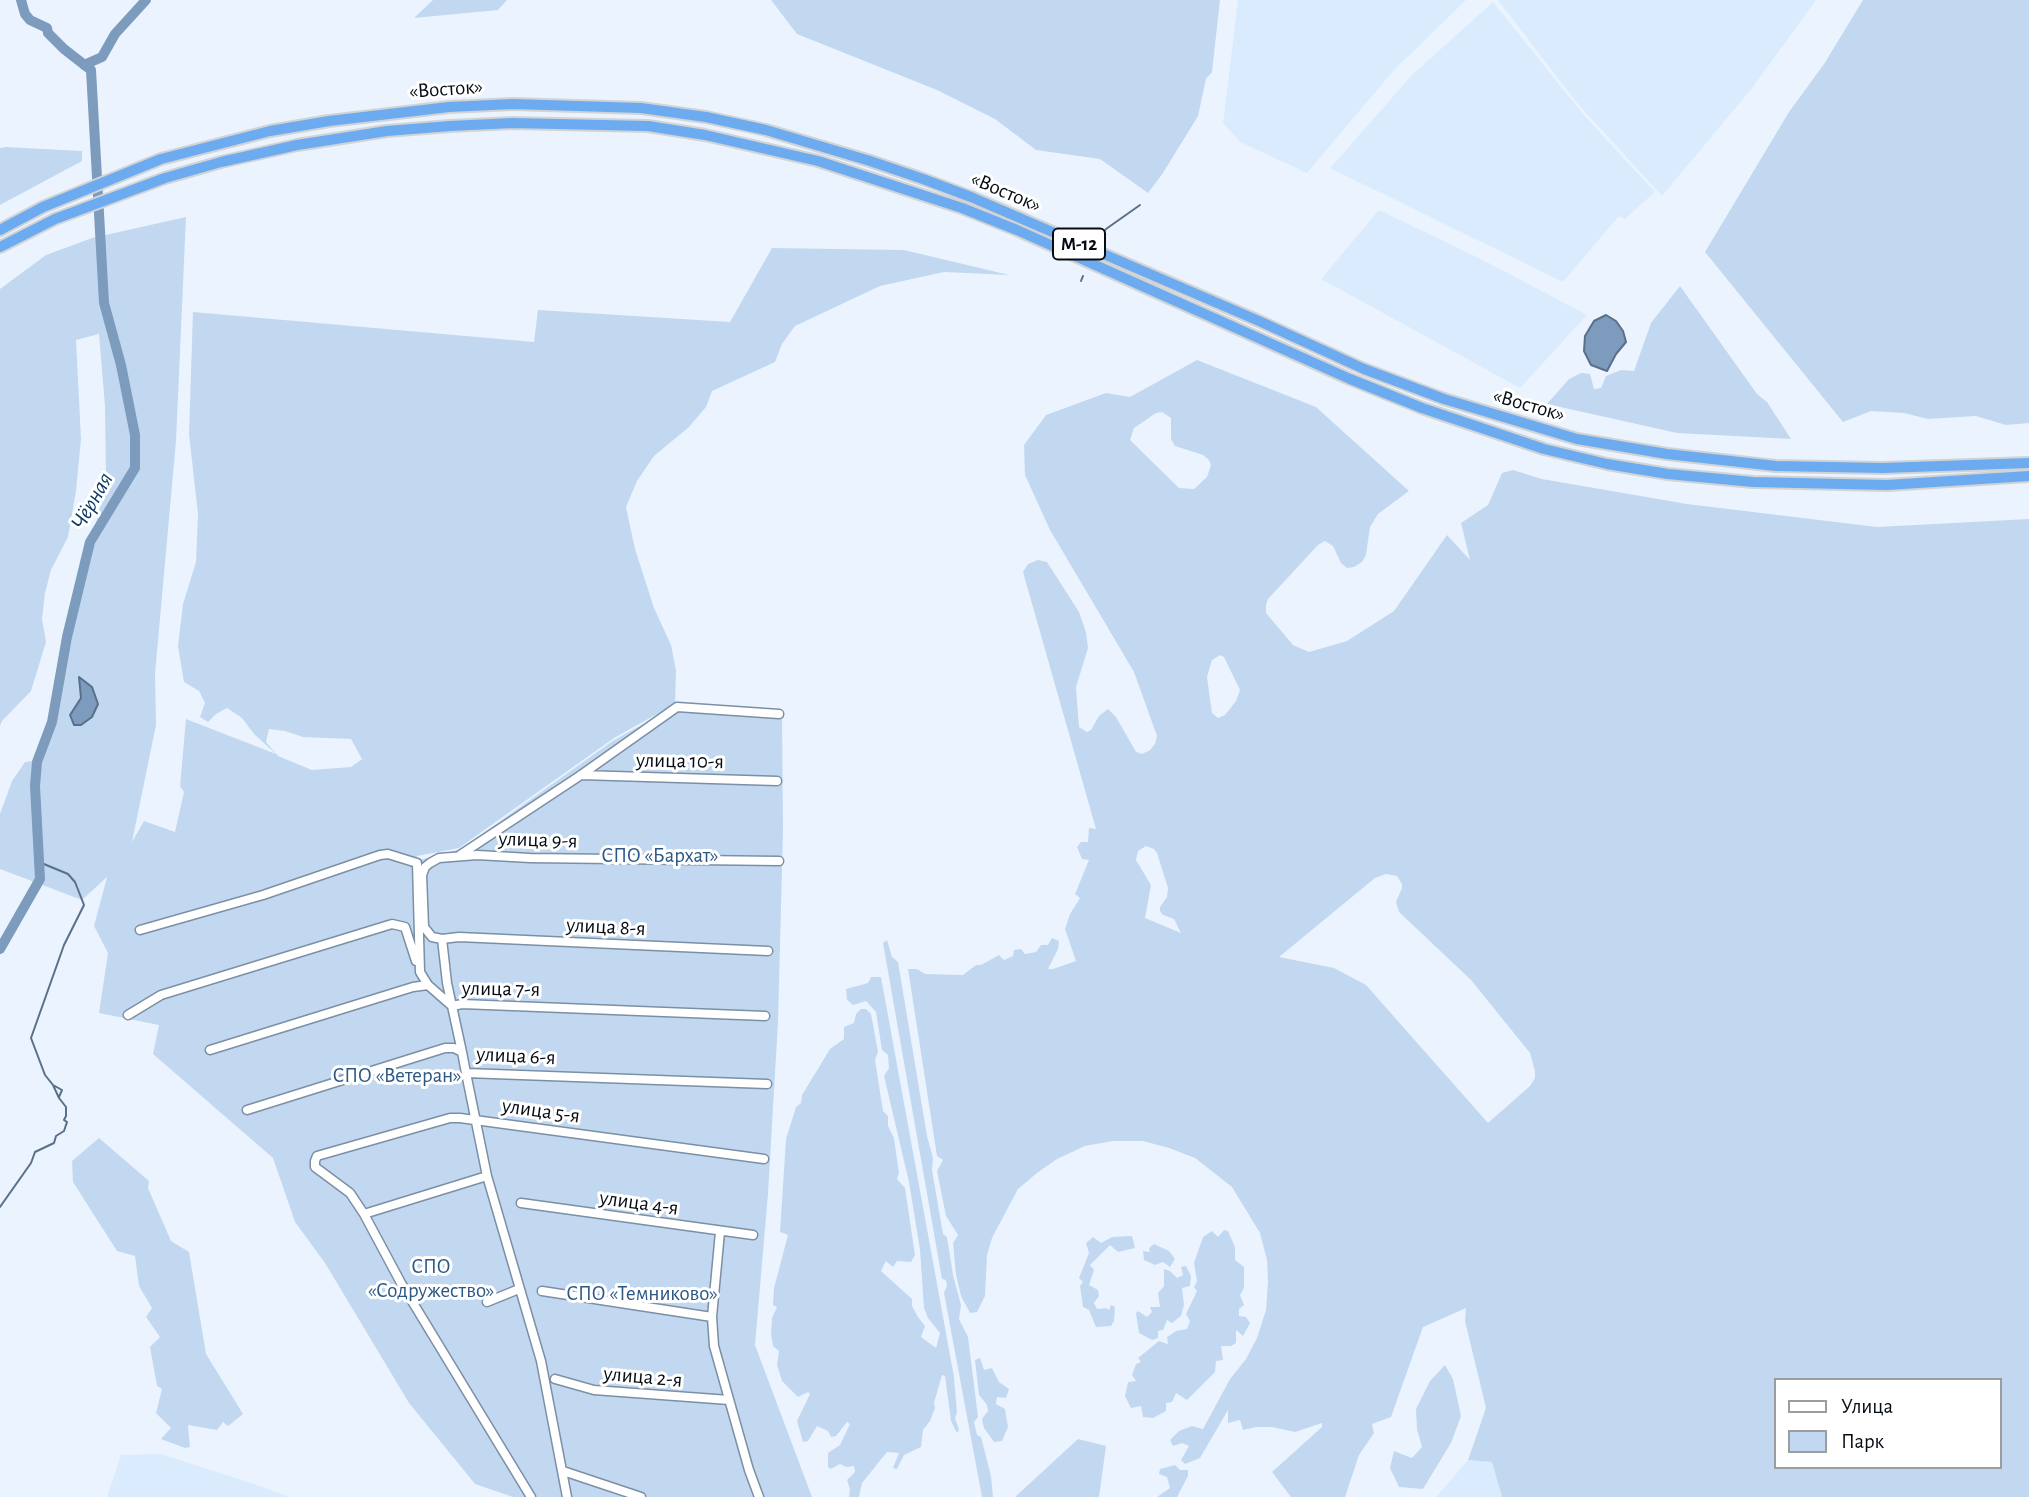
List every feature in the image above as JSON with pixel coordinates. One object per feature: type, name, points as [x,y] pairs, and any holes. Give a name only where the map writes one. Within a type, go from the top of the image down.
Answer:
[{"type":"highway","name":"«Восток»","points":[[0,230],[43,207],[161,159],[232,140],[317,123],[390,113],[513,104],[581,104],[641,108],[693,115],[766,130],[935,184],[1259,321],[1363,369],[1444,399],[1577,439],[1667,454],[1776,467],[1882,468],[2029,463]]},
{"type":"highway","name":"«Восток»","points":[[0,247],[88,206],[165,178],[297,145],[387,131],[512,123],[648,126],[751,145],[818,161],[962,208],[1350,379],[1422,408],[1544,449],[1607,464],[1668,474],[1754,482],[1887,485],[2029,476]]},
{"type":"street","points":[[460,855],[677,707],[779,714]]},
{"type":"street","name":"улица 10-я","points":[[581,775],[777,781]]},
{"type":"street","points":[[140,930],[263,895],[380,855],[399,856],[421,865]]},
{"type":"street","name":"улица 9-я","points":[[421,865],[439,858],[460,855],[779,861]]},
{"type":"street","points":[[421,865],[424,927],[432,937],[442,939],[447,983],[462,1052]]},
{"type":"street","points":[[420,972],[421,865]]},
{"type":"street","name":"улица 7-я","points":[[128,1015],[161,995],[392,924],[405,927],[420,972],[428,985],[453,1006],[765,1016]]},
{"type":"street","name":"улица 8-я","points":[[442,939],[458,937],[768,951]]},
{"type":"street","points":[[210,1050],[413,987],[428,985]]},
{"type":"street","name":"улица 6-я","points":[[247,1110],[435,1050],[454,1048],[462,1052],[466,1073],[767,1084]]},
{"type":"street","points":[[466,1073],[487,1176],[541,1361],[567,1497]]},
{"type":"street","name":"улица 5-я","points":[[364,1214],[350,1193],[315,1167],[317,1156],[450,1118],[475,1119],[764,1160]]},
{"type":"street","points":[[487,1176],[364,1214],[408,1295],[531,1497]]},
{"type":"street","name":"улица 4-я","points":[[521,1203],[753,1235]]},
{"type":"street","points":[[720,1232],[712,1317],[714,1346],[759,1497]]},
{"type":"street","points":[[487,1302],[519,1289]]},
{"type":"street","points":[[542,1291],[712,1317]]},
{"type":"street","name":"улица 2-я","points":[[555,1379],[594,1390],[729,1400]]},
{"type":"street","points":[[563,1471],[641,1497]]},
{"type":"shaded area","points":[[1238,0],[1466,0],[1394,70],[1307,173],[1240,142],[1223,123]]},
{"type":"shaded area","points":[[1498,0],[1816,0],[1753,87],[1662,196],[1577,103]]},
{"type":"shaded area","points":[[1493,2],[1583,114],[1655,192],[1625,219],[1619,216],[1563,282],[1330,168],[1413,74]]},
{"type":"shaded area","points":[[1379,210],[1483,260],[1587,315],[1520,388],[1321,279]]},
{"type":"shaded area","points":[[1606,315],[1616,321],[1626,342],[1607,371],[1591,365],[1584,351],[1585,336],[1594,321]]},
{"type":"shaded area","points":[[79,677],[92,687],[98,704],[92,717],[81,725],[74,725],[70,715],[81,698]]},
{"type":"shaded area","points":[[161,1454],[289,1497],[107,1497],[121,1455]]},
{"type":"shaded area","points":[[1468,1460],[1492,1462],[1502,1497],[1436,1497]]},
{"type":"green space","points":[[433,0],[507,0],[498,10],[414,18]]},
{"type":"green space","points":[[771,0],[1220,0],[1212,72],[1206,79],[1198,116],[1148,193],[1100,159],[1036,150],[995,119],[937,90],[797,34]]},
{"type":"green space","points":[[1863,0],[2029,0],[2029,423],[2006,425],[1976,416],[1928,419],[1904,413],[1871,411],[1843,422],[1705,252],[1789,112],[1824,64]]},
{"type":"green space","points":[[0,148],[82,151],[82,161],[0,205]]},
{"type":"green space","points":[[186,217],[176,441],[155,674],[156,725],[132,842],[144,821],[175,832],[184,792],[180,786],[186,719],[276,754],[254,734],[242,718],[227,708],[208,722],[200,717],[205,703],[199,691],[184,682],[178,646],[183,604],[196,562],[198,514],[189,434],[193,312],[534,342],[538,310],[730,322],[772,248],[904,250],[1009,275],[944,272],[880,286],[795,326],[782,344],[775,362],[712,391],[706,407],[689,427],[654,456],[637,481],[626,507],[635,549],[654,608],[671,645],[676,670],[675,704],[614,738],[459,848],[417,856],[417,863],[420,864],[420,860],[461,849],[614,740],[680,704],[782,711],[783,831],[778,1022],[768,1194],[755,1345],[812,1497],[513,1497],[475,1484],[409,1403],[325,1263],[295,1222],[273,1158],[153,1054],[159,1025],[99,1013],[108,953],[94,926],[107,877],[82,900],[0,869],[0,814],[12,781],[25,762],[39,760],[61,685],[68,628],[83,581],[106,480],[105,406],[99,334],[76,340],[81,439],[76,491],[68,537],[51,570],[45,593],[42,619],[46,642],[31,691],[0,726],[0,289],[46,255],[92,238]],"holes":[[[269,729],[303,737],[351,739],[362,759],[351,767],[312,770],[278,756],[266,742]]]},
{"type":"green space","points":[[1680,286],[1757,394],[1767,402],[1791,439],[1677,433],[1547,404],[1569,379],[1581,373],[1590,374],[1594,389],[1601,388],[1606,376],[1621,370],[1634,371],[1651,323]]},
{"type":"green space","points":[[1197,360],[1316,407],[1409,491],[1378,514],[1370,527],[1366,555],[1362,562],[1347,568],[1341,563],[1333,546],[1325,541],[1318,545],[1268,599],[1266,613],[1293,645],[1309,652],[1347,641],[1394,611],[1447,535],[1470,560],[1461,523],[1488,505],[1502,473],[1513,470],[1542,479],[1687,504],[1877,527],[2029,519],[2029,1497],[1502,1497],[1492,1462],[1468,1460],[1486,1408],[1465,1321],[1466,1308],[1423,1327],[1391,1417],[1372,1424],[1374,1433],[1359,1455],[1345,1497],[1291,1497],[1272,1472],[1322,1427],[1322,1423],[1295,1432],[1272,1427],[1243,1430],[1240,1420],[1228,1423],[1228,1410],[1200,1458],[1185,1464],[1181,1460],[1189,1446],[1182,1443],[1173,1446],[1170,1440],[1179,1431],[1192,1426],[1203,1429],[1230,1379],[1246,1359],[1257,1338],[1266,1310],[1267,1260],[1260,1233],[1232,1187],[1195,1158],[1143,1141],[1113,1141],[1085,1146],[1057,1159],[1018,1189],[992,1238],[987,1255],[985,1296],[977,1312],[970,1313],[961,1296],[956,1275],[953,1243],[958,1235],[946,1216],[937,1171],[943,1160],[937,1156],[908,969],[917,969],[925,974],[963,975],[976,965],[999,955],[1004,960],[1013,956],[1014,950],[1021,949],[1025,954],[1036,952],[1041,945],[1048,945],[1052,938],[1059,941],[1058,949],[1048,969],[1076,961],[1065,929],[1080,898],[1075,894],[1089,860],[1082,859],[1077,847],[1081,842],[1088,842],[1089,828],[1096,829],[1023,572],[1028,564],[1038,560],[1047,562],[1079,612],[1086,632],[1088,648],[1076,687],[1079,727],[1087,732],[1091,730],[1099,716],[1108,709],[1116,717],[1136,752],[1142,754],[1155,744],[1157,736],[1134,672],[1050,530],[1025,475],[1024,445],[1046,415],[1106,393],[1130,397]],"holes":[[[1162,412],[1171,418],[1171,439],[1175,446],[1203,455],[1209,460],[1211,465],[1207,477],[1194,489],[1179,488],[1130,440],[1134,428],[1156,413]],[[1220,655],[1224,657],[1240,690],[1236,701],[1225,715],[1218,718],[1212,713],[1207,677],[1212,660]],[[1146,846],[1157,853],[1168,888],[1160,911],[1174,919],[1181,933],[1145,918],[1151,885],[1136,860],[1138,851]],[[1386,874],[1397,876],[1402,884],[1396,902],[1399,912],[1471,980],[1530,1053],[1535,1078],[1530,1086],[1488,1123],[1366,985],[1334,968],[1279,957],[1375,878]]]},
{"type":"green space","points":[[887,940],[892,957],[898,962],[933,1158],[932,1170],[943,1234],[947,1237],[961,1305],[959,1319],[968,1337],[978,1417],[974,1422],[977,1435],[981,1437],[991,1476],[993,1497],[982,1497],[944,1293],[946,1280],[942,1279],[883,943]]},
{"type":"green space","points":[[871,977],[881,977],[954,1377],[957,1413],[955,1418],[959,1430],[957,1433],[951,1421],[945,1376],[942,1375],[935,1408],[923,1430],[921,1447],[904,1455],[897,1469],[893,1468],[899,1453],[887,1452],[862,1483],[859,1497],[849,1497],[847,1480],[855,1472],[854,1466],[846,1467],[840,1464],[831,1469],[828,1467],[828,1453],[840,1445],[850,1424],[847,1422],[836,1436],[831,1437],[828,1431],[817,1426],[808,1441],[803,1442],[797,1421],[810,1394],[808,1392],[798,1397],[782,1381],[777,1365],[779,1351],[773,1346],[771,1334],[772,1318],[777,1307],[773,1305],[774,1288],[788,1235],[780,1232],[786,1139],[796,1107],[801,1103],[802,1095],[830,1049],[844,1039],[844,1027],[854,1023],[856,1014],[861,1009],[866,1009],[871,1014],[878,1052],[875,1060],[883,1111],[888,1116],[888,1126],[894,1138],[899,1173],[897,1179],[905,1188],[915,1255],[911,1262],[897,1261],[893,1267],[886,1261],[881,1271],[912,1299],[912,1306],[925,1326],[921,1337],[936,1348],[940,1333],[924,1308],[920,1250],[909,1182],[884,1076],[889,1068],[888,1055],[882,1050],[876,1012],[866,1001],[853,1005],[847,1000],[846,989],[868,983]]},
{"type":"green space","points":[[99,1138],[149,1181],[148,1188],[171,1241],[189,1252],[206,1354],[243,1414],[228,1426],[223,1422],[217,1430],[188,1425],[190,1447],[185,1448],[161,1439],[171,1428],[156,1413],[162,1389],[157,1386],[150,1347],[160,1337],[146,1317],[152,1308],[139,1286],[135,1256],[117,1251],[73,1182],[72,1161]]},
{"type":"green space","points":[[1224,1230],[1228,1231],[1235,1247],[1235,1260],[1244,1267],[1244,1288],[1240,1295],[1244,1305],[1239,1309],[1239,1316],[1246,1317],[1250,1323],[1243,1336],[1236,1330],[1236,1343],[1221,1346],[1223,1360],[1216,1361],[1215,1372],[1187,1400],[1176,1393],[1172,1402],[1166,1403],[1166,1411],[1153,1418],[1143,1417],[1141,1406],[1131,1408],[1125,1396],[1128,1382],[1136,1381],[1132,1375],[1136,1364],[1141,1362],[1138,1358],[1159,1341],[1168,1344],[1167,1337],[1176,1331],[1187,1329],[1190,1321],[1186,1314],[1197,1291],[1194,1287],[1197,1281],[1194,1263],[1203,1237],[1212,1231],[1218,1237]]},
{"type":"green space","points":[[1132,1236],[1135,1248],[1118,1252],[1110,1245],[1090,1265],[1094,1270],[1089,1285],[1098,1290],[1099,1296],[1094,1303],[1097,1309],[1109,1310],[1111,1305],[1115,1307],[1111,1326],[1096,1327],[1089,1310],[1083,1307],[1080,1286],[1083,1282],[1079,1278],[1089,1253],[1086,1243],[1093,1237],[1101,1243],[1112,1237]]},
{"type":"green space","points":[[1154,1244],[1169,1251],[1175,1259],[1170,1267],[1163,1262],[1155,1265],[1144,1260],[1143,1251],[1150,1252],[1149,1248]]},
{"type":"green space","points":[[1186,1266],[1191,1276],[1190,1286],[1182,1288],[1184,1305],[1181,1316],[1172,1323],[1167,1320],[1163,1330],[1158,1331],[1158,1338],[1152,1340],[1139,1333],[1136,1313],[1138,1311],[1147,1317],[1152,1312],[1150,1307],[1160,1307],[1158,1293],[1164,1286],[1164,1269],[1177,1278],[1183,1275],[1181,1267]]},
{"type":"green space","points":[[980,1358],[984,1370],[992,1368],[999,1382],[1009,1389],[1006,1398],[997,1397],[996,1404],[1005,1409],[1008,1427],[1002,1441],[994,1442],[984,1428],[982,1419],[988,1411],[979,1395],[975,1360]]},
{"type":"green space","points":[[1445,1365],[1453,1379],[1461,1416],[1451,1443],[1423,1489],[1399,1487],[1390,1468],[1394,1451],[1412,1458],[1422,1447],[1417,1429],[1416,1409],[1430,1381]]},
{"type":"green space","points":[[1078,1439],[1106,1446],[1099,1497],[1015,1497]]},
{"type":"green space","points":[[1175,1465],[1180,1470],[1188,1470],[1188,1476],[1177,1497],[1157,1497],[1170,1488],[1167,1477],[1159,1474],[1160,1469]]},
{"type":"waterway","name":"Чёрная","points":[[0,949],[40,879],[35,786],[37,762],[52,722],[67,637],[90,542],[135,468],[135,435],[121,365],[104,303],[91,70],[64,49],[48,33],[47,28],[30,20],[21,0]]},
{"type":"waterway","points":[[84,65],[102,57],[115,34],[146,0]]},
{"type":"waterway","points":[[1099,238],[1106,229],[1140,205]]},
{"type":"waterway","points":[[1081,281],[1083,276]]},
{"type":"waterway","points":[[0,1207],[31,1163],[35,1152],[54,1143],[56,1136],[64,1131],[67,1122],[64,1120],[66,1107],[45,1075],[31,1038],[64,945],[84,905],[75,882],[68,874],[39,862]]},
{"type":"waterway","points":[[53,1085],[62,1090],[59,1097]]},
{"type":"park label","name":"СПО «Бархат»","points":[[660,856]]},
{"type":"park label","name":"СПО «Ветеран»","points":[[397,1076]]},
{"type":"park label","name":"СПО «Содружество»","points":[[431,1279]]},
{"type":"park label","name":"СПО «Темниково»","points":[[642,1294]]}]
